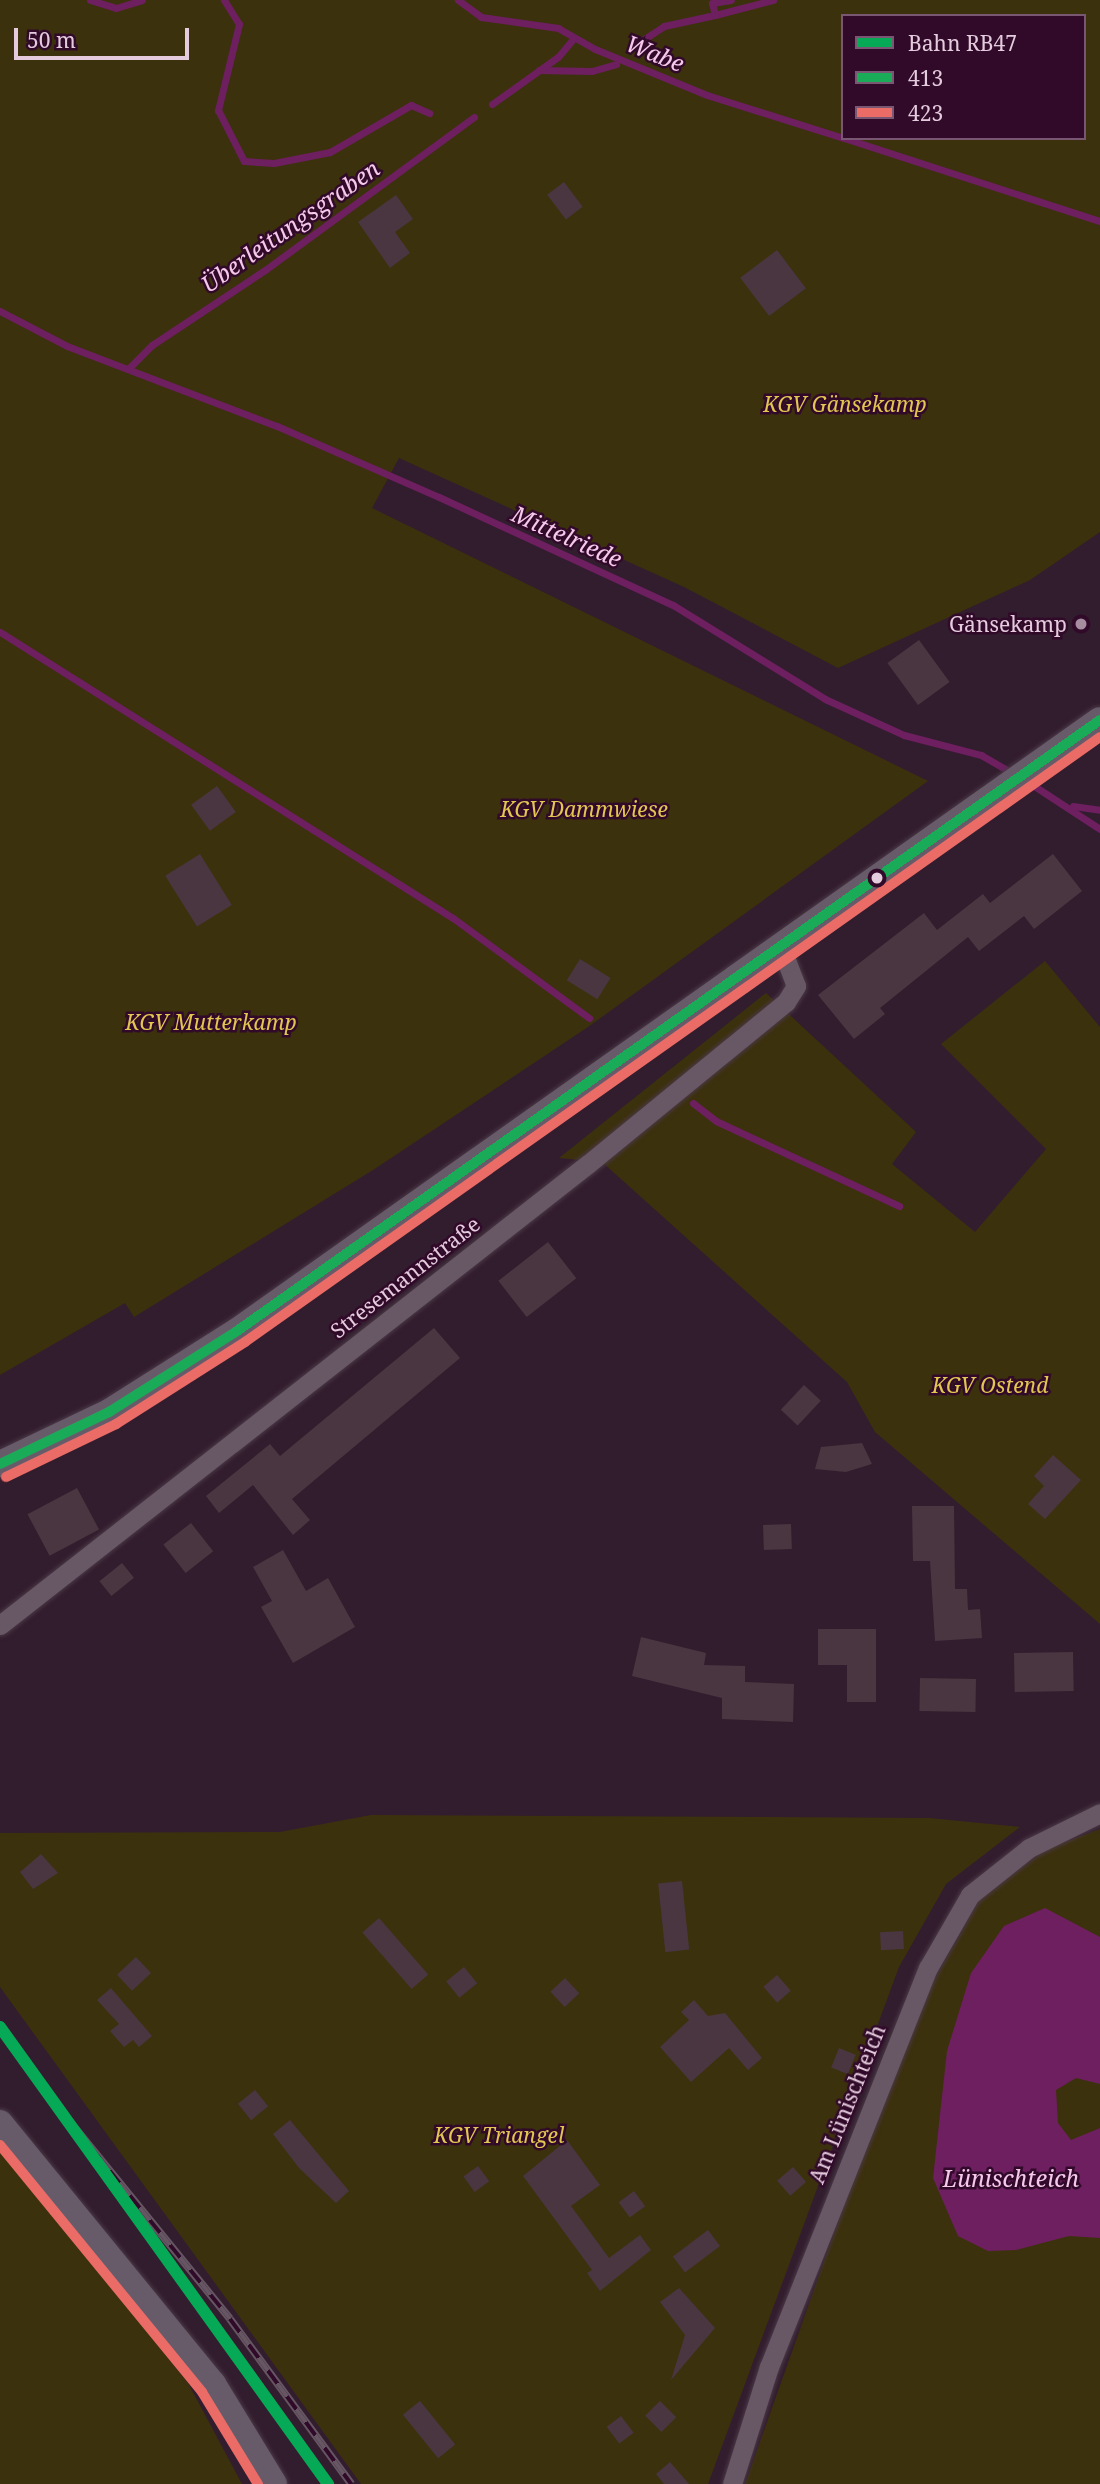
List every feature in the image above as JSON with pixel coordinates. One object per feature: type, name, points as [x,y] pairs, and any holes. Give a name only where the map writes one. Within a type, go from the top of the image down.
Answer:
[{"type":"main road","points":[[0,1464],[109,1412],[173,1374],[1100,720]]},
{"type":"main road","points":[[0,2123],[213,2384],[274,2484]]},
{"type":"street","name":"Stresemannstraße","points":[[0,1625],[676,1092],[786,1002],[796,986],[788,963],[774,949]]},
{"type":"street","name":"Am Lünischteich","points":[[732,2484],[769,2367],[928,1968],[970,1895],[1029,1848],[1100,1812]]},
{"type":"green space","points":[[0,0],[1100,0],[1100,532],[1030,580],[838,668],[684,587],[399,458],[372,508],[928,781],[588,1027],[373,1170],[134,1317],[125,1303],[0,1375]]},
{"type":"green space","name":"KGV Ostend","points":[[1045,961],[1100,1027],[1100,1624],[875,1432],[847,1382],[602,1162],[559,1158],[766,993],[916,1132],[892,1164],[975,1232],[1046,1149],[941,1044]]},
{"type":"green space","name":"KGV Triangel","points":[[371,1815],[929,1818],[1020,1827],[946,1884],[899,1967],[708,2484],[361,2484],[0,1987],[0,1833],[280,1832]]},
{"type":"green space","points":[[1100,1829],[1100,2484],[745,2484],[870,2132],[927,1992],[980,1899],[1046,1849]]},
{"type":"green space","points":[[0,2147],[188,2383],[242,2484],[0,2484]]},
{"type":"water","name":"Lünischteich","points":[[1045,1908],[1100,1937],[1100,2084],[1076,2078],[1056,2090],[1058,2123],[1071,2140],[1100,2128],[1100,2238],[1069,2236],[1016,2250],[988,2251],[958,2236],[933,2178],[947,2051],[971,1973],[1004,1926]]},
{"type":"building","points":[[564,182],[583,207],[566,219],[547,195]]},
{"type":"building","points":[[396,195],[413,219],[395,232],[410,253],[390,268],[358,222]]},
{"type":"building","points":[[777,250],[806,288],[769,316],[740,278]]},
{"type":"building","points":[[919,640],[950,682],[918,705],[887,663]]},
{"type":"building","points":[[217,786],[236,812],[210,831],[191,805]]},
{"type":"building","points":[[200,854],[232,905],[197,927],[165,876]]},
{"type":"building","points":[[1053,854],[1082,891],[1034,929],[1024,916],[979,951],[968,937],[880,1008],[885,1014],[854,1039],[818,995],[924,913],[937,930],[983,894],[990,903]]},
{"type":"building","points":[[580,959],[611,978],[597,999],[567,980]]},
{"type":"building","points":[[548,1242],[576,1278],[527,1317],[498,1281]]},
{"type":"building","points":[[434,1328],[460,1358],[292,1499],[310,1520],[293,1535],[253,1485],[219,1513],[206,1496],[270,1444],[280,1456]]},
{"type":"building","points":[[804,1385],[821,1401],[798,1426],[781,1410]]},
{"type":"building","points":[[862,1443],[872,1464],[846,1472],[815,1469],[821,1447]]},
{"type":"building","points":[[1053,1455],[1081,1480],[1045,1519],[1028,1504],[1044,1486],[1034,1476]]},
{"type":"building","points":[[77,1488],[99,1529],[50,1556],[28,1514]]},
{"type":"building","points":[[912,1506],[954,1506],[955,1589],[967,1589],[968,1610],[980,1609],[982,1638],[935,1641],[930,1561],[913,1561]]},
{"type":"building","points":[[191,1523],[213,1551],[186,1573],[163,1545]]},
{"type":"building","points":[[791,1524],[792,1549],[764,1550],[763,1525]]},
{"type":"building","points":[[283,1550],[306,1591],[328,1578],[355,1627],[293,1663],[261,1607],[272,1601],[253,1567]]},
{"type":"building","points":[[122,1563],[134,1578],[111,1596],[99,1581]]},
{"type":"building","points":[[818,1629],[876,1629],[876,1702],[847,1702],[847,1665],[818,1665]]},
{"type":"building","points":[[641,1637],[706,1653],[704,1665],[745,1666],[745,1682],[794,1684],[793,1722],[722,1719],[722,1698],[632,1676]]},
{"type":"building","points":[[1073,1652],[1074,1691],[1015,1692],[1014,1653]]},
{"type":"building","points":[[920,1678],[976,1679],[975,1712],[919,1711]]},
{"type":"building","points":[[41,1854],[58,1873],[33,1889],[20,1872]]},
{"type":"building","points":[[682,1881],[689,1950],[665,1952],[658,1884]]},
{"type":"building","points":[[379,1918],[428,1975],[412,1989],[362,1932]]},
{"type":"building","points":[[903,1931],[904,1949],[881,1950],[880,1932]]},
{"type":"building","points":[[136,1957],[151,1973],[132,1991],[117,1975]]},
{"type":"building","points":[[464,1967],[477,1983],[459,1998],[446,1981]]},
{"type":"building","points":[[777,1975],[791,1991],[777,2003],[763,1987]]},
{"type":"building","points":[[565,1978],[579,1993],[565,2007],[550,1992]]},
{"type":"building","points":[[111,1988],[152,2036],[139,2047],[133,2040],[124,2047],[110,2031],[119,2024],[97,2000]]},
{"type":"building","points":[[694,2000],[708,2016],[725,2013],[762,2058],[748,2070],[729,2048],[691,2082],[660,2047],[689,2020],[681,2012]]},
{"type":"building","points":[[839,2048],[856,2055],[848,2074],[831,2067]]},
{"type":"building","points":[[255,2090],[268,2106],[251,2120],[238,2104]]},
{"type":"building","points":[[290,2120],[349,2191],[336,2203],[299,2168],[273,2134]]},
{"type":"building","points":[[567,2140],[600,2185],[571,2206],[609,2258],[640,2235],[651,2250],[600,2291],[587,2273],[592,2270],[523,2176]]},
{"type":"building","points":[[478,2166],[489,2181],[475,2192],[463,2177]]},
{"type":"building","points":[[793,2167],[806,2182],[790,2196],[777,2181]]},
{"type":"building","points":[[634,2191],[645,2206],[630,2218],[619,2202]]},
{"type":"building","points":[[708,2230],[720,2246],[685,2272],[673,2256]]},
{"type":"building","points":[[679,2288],[715,2328],[671,2380],[685,2335],[660,2302]]},
{"type":"building","points":[[420,2401],[455,2445],[438,2458],[403,2415]]},
{"type":"building","points":[[660,2401],[676,2417],[661,2432],[645,2416]]},
{"type":"building","points":[[621,2416],[634,2433],[619,2444],[607,2427]]},
{"type":"building","points":[[670,2462],[689,2484],[664,2484],[656,2474]]},
{"type":"waterway","points":[[90,0],[116,8],[142,0]]},
{"type":"waterway","points":[[224,0],[239,24],[218,110],[244,161],[274,163],[330,152],[411,105],[429,113]]},
{"type":"waterway","name":"Wabe","points":[[458,0],[481,17],[558,28],[595,49],[707,95],[841,137]]},
{"type":"waterway","points":[[635,45],[664,26],[715,15],[712,3],[731,0]]},
{"type":"waterway","points":[[715,15],[773,0]]},
{"type":"waterway","name":"Überleitungsgraben","points":[[492,104],[558,57],[574,38]]},
{"type":"waterway","points":[[539,70],[592,71],[616,64]]},
{"type":"waterway","name":"Überleitungsgraben","points":[[130,367],[152,345],[265,270],[474,117]]},
{"type":"waterway","name":"Wabe","points":[[850,140],[1100,221]]},
{"type":"waterway","name":"Mittelriede","points":[[0,311],[67,346],[277,426],[439,497],[673,605],[825,699],[904,735],[981,755],[1014,774]]},
{"type":"waterway","points":[[0,632],[453,918],[589,1018]]},
{"type":"waterway","name":"Mittelriede","points":[[1025,780],[1100,829]]},
{"type":"waterway","points":[[1073,806],[1100,810]]},
{"type":"waterway","points":[[693,1103],[716,1121],[899,1206]]},
{"type":"railway","points":[[49,2096],[230,2319],[351,2484]]},
{"type":"rail line","name":"RB47","points":[[0,2027],[328,2484]]},
{"type":"transit line","name":"413","points":[[0,1464],[109,1412],[237,1331],[1100,720]]},
{"type":"transit line","name":"423","points":[[6,1477],[116,1424],[245,1342],[1100,737]]},
{"type":"transit line","name":"423","points":[[0,2145],[202,2392],[258,2484]]},
{"type":"place","name":"Gänsekamp","points":[[1081,624]]},
{"type":"park label","name":"KGV Gänsekamp","points":[[845,404]]},
{"type":"park label","name":"KGV Dammwiese","points":[[584,809]]},
{"type":"park label","name":"KGV Mutterkamp","points":[[211,1022]]}]
